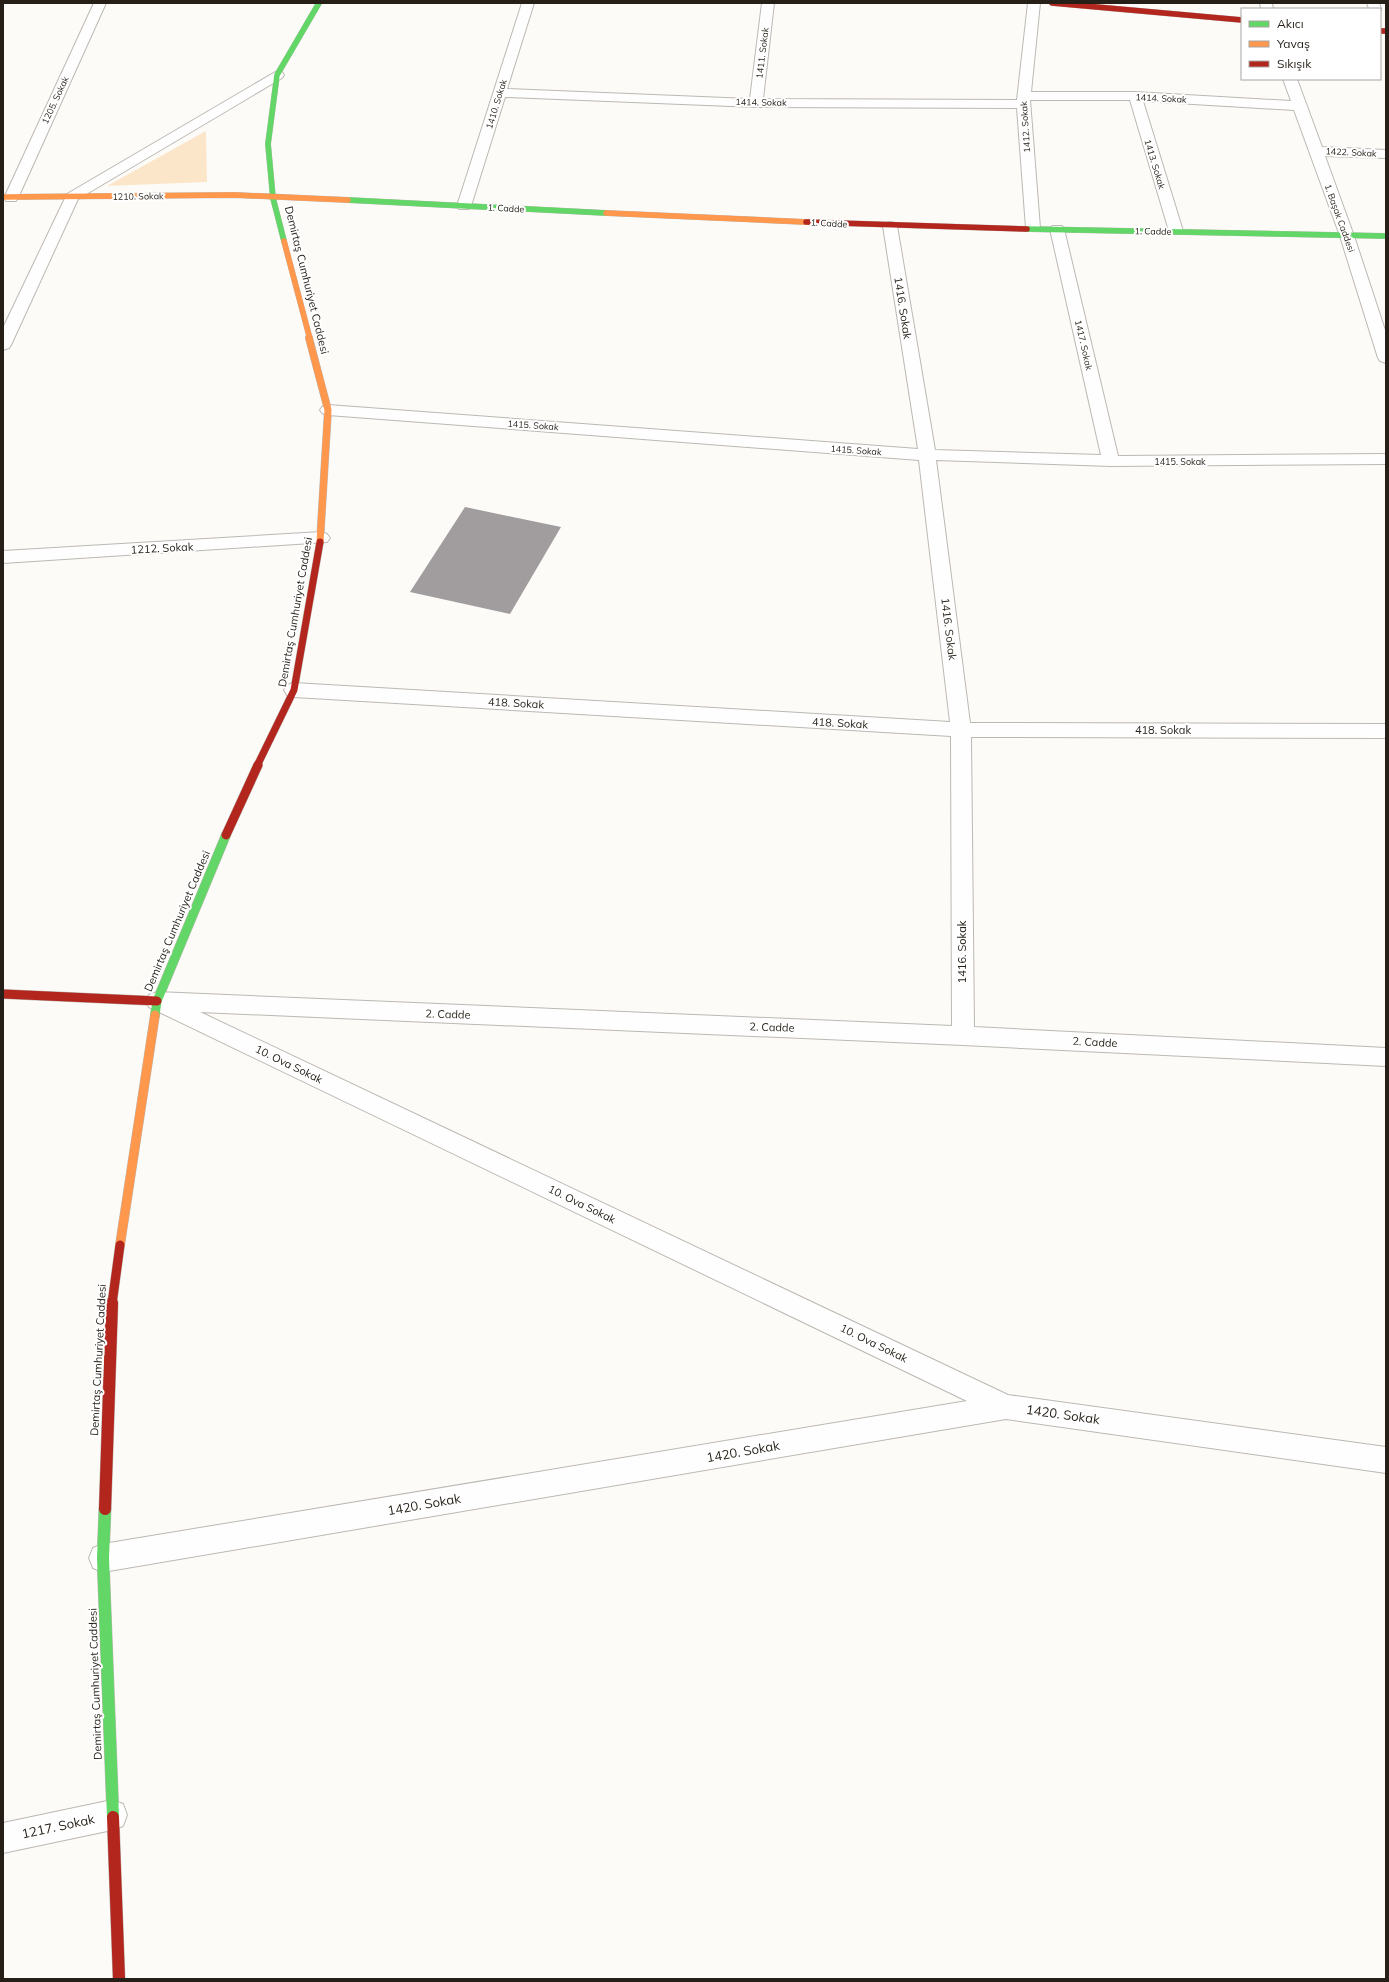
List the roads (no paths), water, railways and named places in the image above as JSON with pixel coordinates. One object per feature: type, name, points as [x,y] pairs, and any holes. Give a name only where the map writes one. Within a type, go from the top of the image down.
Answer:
[{"type":"main road","name":"Demirtaş Cumhuriyet Caddesi","points":[[119,1979],[103,1558],[112,1294],[157,1001],[238,806],[294,690],[321,538],[328,410],[273,198],[268,144],[277,75],[319,3]]},
{"type":"main road","points":[[1052,3],[1241,20]]},
{"type":"main road","name":"1210. Sokak","points":[[7,198],[235,195],[273,198]]},
{"type":"main road","name":"1. Cadde","points":[[273,198],[890,226],[1386,236]]},
{"type":"main road","points":[[3,994],[157,1001]]},
{"type":"street","name":"1205. Sokak","points":[[7,198],[100,3]]},
{"type":"street","name":"1410. Sokak","points":[[464,206],[528,3]]},
{"type":"street","name":"1411. Sokak","points":[[756,103],[768,3]]},
{"type":"street","name":"1412. Sokak","points":[[1033,228],[1023,100],[1034,3]]},
{"type":"street","points":[[3,345],[72,197],[277,75]]},
{"type":"street","name":"1. Başak Caddesi","points":[[1290,80],[1347,236],[1386,358]]},
{"type":"street","name":"1414. Sokak","points":[[499,93],[756,103],[1023,100],[1135,96],[1299,106]]},
{"type":"street","name":"1413. Sokak","points":[[1135,96],[1176,231]]},
{"type":"street","name":"1422. Sokak","points":[[1316,150],[1386,154]]},
{"type":"street","name":"1416. Sokak","points":[[890,226],[927,455],[962,730],[962,1036]]},
{"type":"street","name":"1417. Sokak","points":[[1056,229],[1111,461]]},
{"type":"street","name":"1415. Sokak","points":[[328,410],[927,455],[1111,461],[1386,459]]},
{"type":"street","name":"1212. Sokak","points":[[3,557],[321,538]]},
{"type":"street","name":"418. Sokak","points":[[294,690],[962,730],[1386,730]]},
{"type":"street","name":"2. Cadde","points":[[157,1001],[962,1036],[1386,1057]]},
{"type":"street","name":"10. Ova Sokak","points":[[157,1001],[1006,1406]]},
{"type":"street","name":"1420. Sokak","points":[[103,1558],[1006,1406],[1386,1460]]},
{"type":"street","name":"1217. Sokak","points":[[3,1838],[112,1815]]}]
